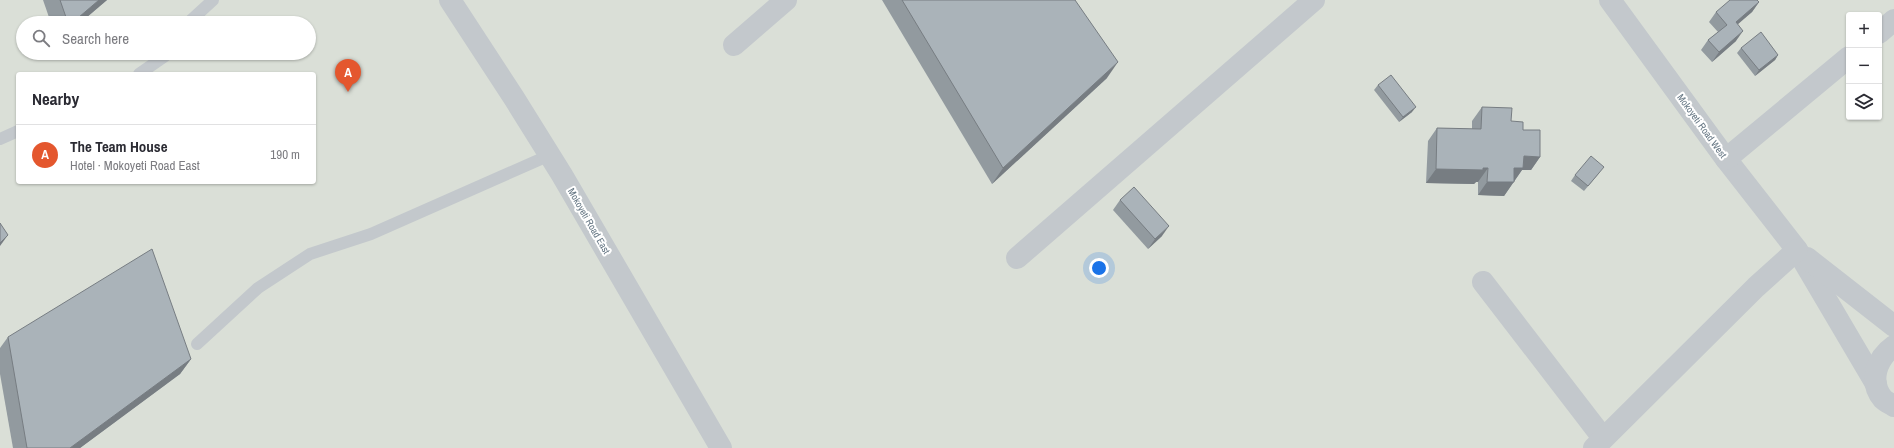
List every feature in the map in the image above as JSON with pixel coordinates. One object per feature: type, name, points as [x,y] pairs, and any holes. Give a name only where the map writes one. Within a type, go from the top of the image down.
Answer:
[{"type":"street","name":"Mokoyeti Road East","points":[[450,0],[550,155],[721,448]]},
{"type":"street","points":[[734,45],[786,0]]},
{"type":"street","points":[[1017,258],[1314,0]]},
{"type":"street","name":"Mokoyeti Road West","points":[[1610,0],[1726,159],[1797,250],[1876,384],[1883,399],[1894,406]]},
{"type":"street","points":[[1882,30],[1894,20]]},
{"type":"street","points":[[1726,159],[1846,59]]},
{"type":"street","points":[[1483,282],[1599,443],[1756,287],[1797,250]]},
{"type":"street","name":"Mokoyeti Road West","points":[[1797,250],[1894,326]]},
{"type":"street","points":[[1876,384],[1876,368],[1884,353],[1894,346]]},
{"type":"lane","points":[[196,16],[213,0]]},
{"type":"lane","points":[[142,72],[158,60]]},
{"type":"lane","points":[[0,139],[16,132]]},
{"type":"lane","points":[[196,344],[258,288],[310,254],[371,234],[550,155]]},
{"type":"shaded area","points":[[0,0],[1894,0],[1894,448],[0,448]]},
{"type":"building","points":[[60,0],[99,0],[80,16],[66,16]]},
{"type":"building","points":[[902,0],[1075,0],[1118,62],[1003,168]]},
{"type":"building","points":[[1730,0],[1757,0],[1759,2],[1736,22],[1743,31],[1719,52],[1708,40],[1727,25],[1716,12]]},
{"type":"building","points":[[1761,32],[1778,55],[1759,70],[1741,48]]},
{"type":"building","points":[[1391,75],[1416,107],[1403,117],[1378,85]]},
{"type":"building","points":[[1482,107],[1512,108],[1511,121],[1523,122],[1523,130],[1540,130],[1540,157],[1524,156],[1523,168],[1514,168],[1514,182],[1487,182],[1488,168],[1483,168],[1483,170],[1436,169],[1437,128],[1481,129]]},
{"type":"building","points":[[1591,156],[1604,167],[1588,186],[1575,175]]},
{"type":"building","points":[[1134,187],[1169,226],[1155,239],[1120,200]]},
{"type":"building","points":[[0,223],[8,235],[0,243]]},
{"type":"building","points":[[152,249],[191,359],[70,448],[27,448],[8,337]]},
{"type":"place","name":"The Team House","points":[[348,92]]}]
